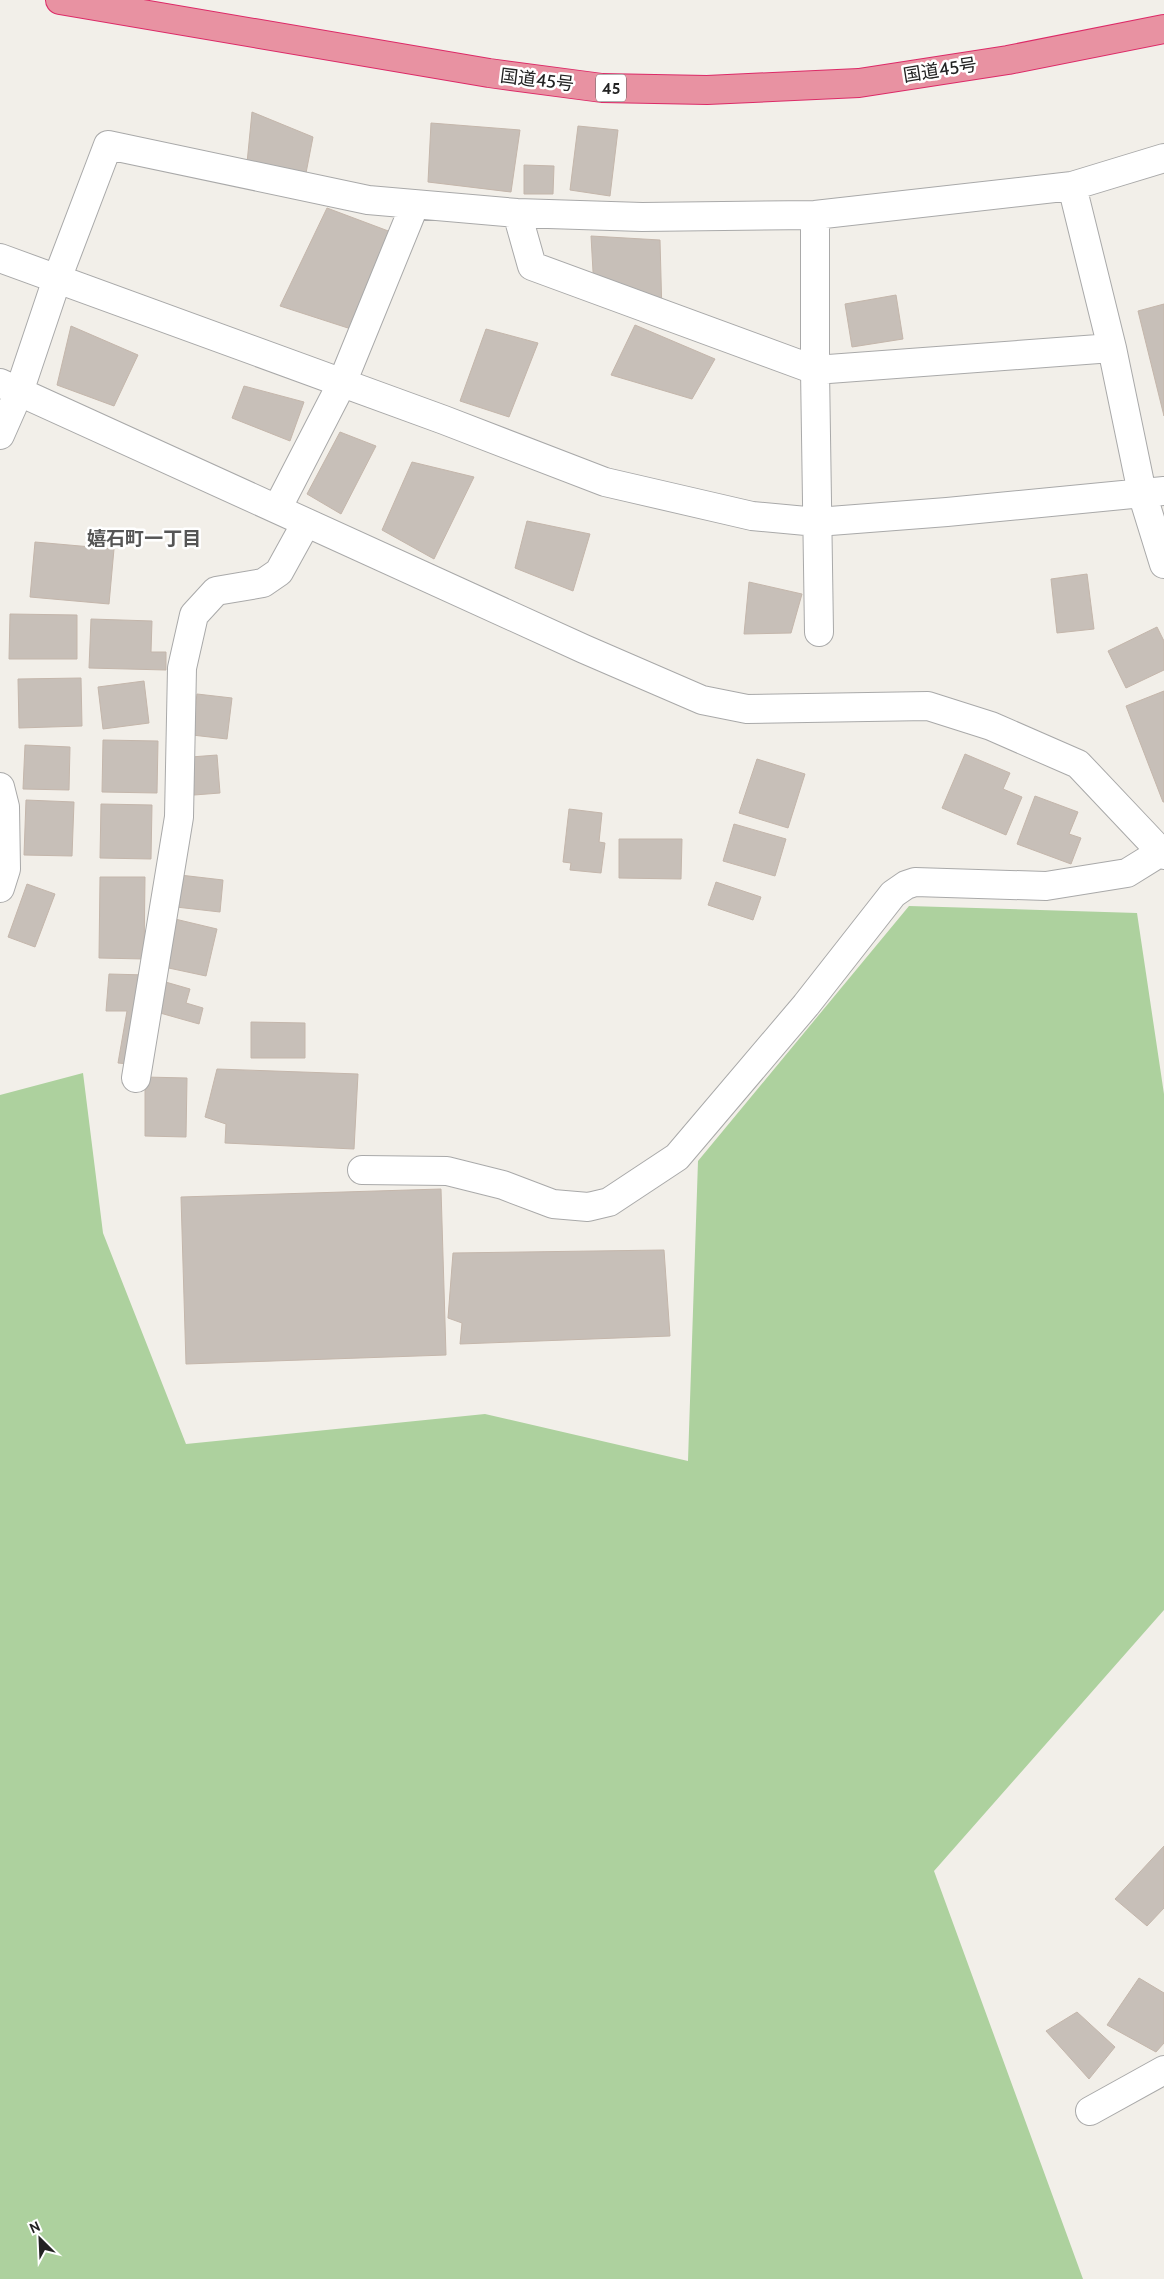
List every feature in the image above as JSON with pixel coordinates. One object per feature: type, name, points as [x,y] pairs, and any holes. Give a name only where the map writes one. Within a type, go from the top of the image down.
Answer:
[{"type":"highway","name":"国道45号","points":[[60,0],[489,73],[602,88],[707,90],[859,83],[1008,60],[1164,29]]},
{"type":"street","points":[[0,435],[9,388],[57,279],[108,145],[368,200],[517,212],[642,217],[815,215],[1072,186],[1164,158]]},
{"type":"street","points":[[1072,186],[1112,348],[1153,492],[1164,564]]},
{"type":"street","points":[[277,509],[342,383],[415,204]]},
{"type":"street","points":[[517,212],[532,266],[815,370],[1112,348]]},
{"type":"street","points":[[815,215],[819,632]]},
{"type":"street","points":[[0,258],[342,383],[605,482],[752,516],[817,522],[947,512],[1153,492]]},
{"type":"street","points":[[9,388],[575,645],[702,700],[747,709],[928,706],[991,726],[1078,764],[1162,853],[1127,873],[1046,886],[915,882],[906,885],[892,894],[806,1005],[677,1157],[609,1202],[588,1207],[553,1204],[503,1185],[447,1171],[362,1170]]},
{"type":"street","points":[[136,1078],[179,817],[182,668],[194,615],[216,591],[263,583],[279,572],[306,523]]},
{"type":"street","points":[[0,787],[4,807],[6,869],[0,888]]},
{"type":"street","points":[[1090,2111],[1164,2070]]},
{"type":"green space","points":[[909,906],[1137,913],[1164,1094],[1164,1610],[934,1871],[1083,2279],[0,2279],[0,1095],[83,1073],[103,1233],[186,1444],[485,1414],[688,1461],[698,1161]]},
{"type":"building","points":[[252,112],[313,137],[306,173],[247,163]]},
{"type":"building","points":[[431,123],[520,130],[511,192],[428,182]]},
{"type":"building","points":[[578,126],[618,130],[610,196],[570,190]]},
{"type":"building","points":[[524,165],[554,166],[553,194],[524,194]]},
{"type":"building","points":[[327,208],[391,232],[351,329],[280,306]]},
{"type":"building","points":[[591,236],[660,240],[662,314],[594,289]]},
{"type":"building","points":[[896,295],[903,339],[852,347],[845,304]]},
{"type":"building","points":[[1164,304],[1164,416],[1138,311]]},
{"type":"building","points":[[635,325],[715,359],[692,399],[611,375]]},
{"type":"building","points":[[71,326],[138,355],[114,406],[57,385]]},
{"type":"building","points":[[486,329],[538,343],[509,417],[460,401]]},
{"type":"building","points":[[244,386],[304,402],[290,441],[232,418]]},
{"type":"building","points":[[340,432],[376,446],[341,514],[307,494]]},
{"type":"building","points":[[412,462],[474,477],[434,559],[382,530]]},
{"type":"building","points":[[527,521],[590,534],[573,591],[515,568]]},
{"type":"building","points":[[35,542],[114,549],[109,604],[30,597]]},
{"type":"building","points":[[1087,574],[1094,629],[1057,633],[1051,579]]},
{"type":"building","points":[[749,582],[802,594],[791,633],[744,634]]},
{"type":"building","points":[[10,614],[77,615],[77,659],[9,659]]},
{"type":"building","points":[[91,619],[152,621],[151,652],[166,652],[166,670],[89,668]]},
{"type":"building","points":[[1157,627],[1164,641],[1164,670],[1126,688],[1108,651]]},
{"type":"building","points":[[81,678],[82,726],[19,728],[18,679]]},
{"type":"building","points":[[144,681],[149,723],[103,729],[98,687]]},
{"type":"building","points":[[1164,691],[1164,802],[1163,802],[1126,706]]},
{"type":"building","points":[[197,694],[232,698],[227,739],[192,735]]},
{"type":"building","points":[[103,740],[158,741],[157,793],[102,792]]},
{"type":"building","points":[[25,745],[70,747],[69,790],[23,789]]},
{"type":"building","points":[[965,754],[1010,773],[1003,789],[1022,797],[1006,835],[942,808]]},
{"type":"building","points":[[217,755],[220,793],[194,795],[191,757]]},
{"type":"building","points":[[757,759],[805,774],[788,828],[739,813]]},
{"type":"building","points":[[1035,796],[1078,812],[1069,834],[1081,838],[1071,864],[1017,844]]},
{"type":"building","points":[[26,800],[74,802],[72,856],[24,855]]},
{"type":"building","points":[[101,804],[152,805],[151,859],[100,858]]},
{"type":"building","points":[[569,809],[602,813],[599,842],[605,843],[601,873],[570,870],[571,863],[563,862]]},
{"type":"building","points":[[734,824],[786,839],[775,876],[723,861]]},
{"type":"building","points":[[619,839],[682,839],[681,879],[619,878]]},
{"type":"building","points":[[180,875],[223,880],[220,912],[176,907]]},
{"type":"building","points":[[100,877],[145,877],[144,959],[99,958]]},
{"type":"building","points":[[716,882],[761,897],[753,920],[708,905]]},
{"type":"building","points":[[27,884],[55,894],[35,947],[8,937]]},
{"type":"building","points":[[175,919],[217,929],[206,976],[164,967]]},
{"type":"building","points":[[109,974],[146,975],[129,1064],[118,1063],[127,1011],[106,1011]]},
{"type":"building","points":[[162,981],[190,989],[186,1003],[203,1008],[199,1024],[153,1011]]},
{"type":"building","points":[[251,1022],[305,1023],[305,1058],[251,1058]]},
{"type":"building","points":[[217,1069],[358,1074],[354,1149],[225,1143],[226,1124],[205,1117]]},
{"type":"building","points":[[145,1077],[187,1078],[186,1137],[145,1136]]},
{"type":"building","points":[[441,1189],[446,1355],[186,1364],[181,1197]]},
{"type":"building","points":[[664,1250],[670,1336],[460,1344],[462,1323],[448,1318],[453,1253]]},
{"type":"building","points":[[1164,1846],[1164,1908],[1147,1926],[1115,1899]]},
{"type":"building","points":[[1139,1978],[1164,1993],[1164,2043],[1156,2052],[1107,2025]]},
{"type":"building","points":[[1077,2012],[1115,2047],[1089,2079],[1046,2031]]},
{"type":"district","name":"嬉石町一丁目","points":[[144,538]]}]
